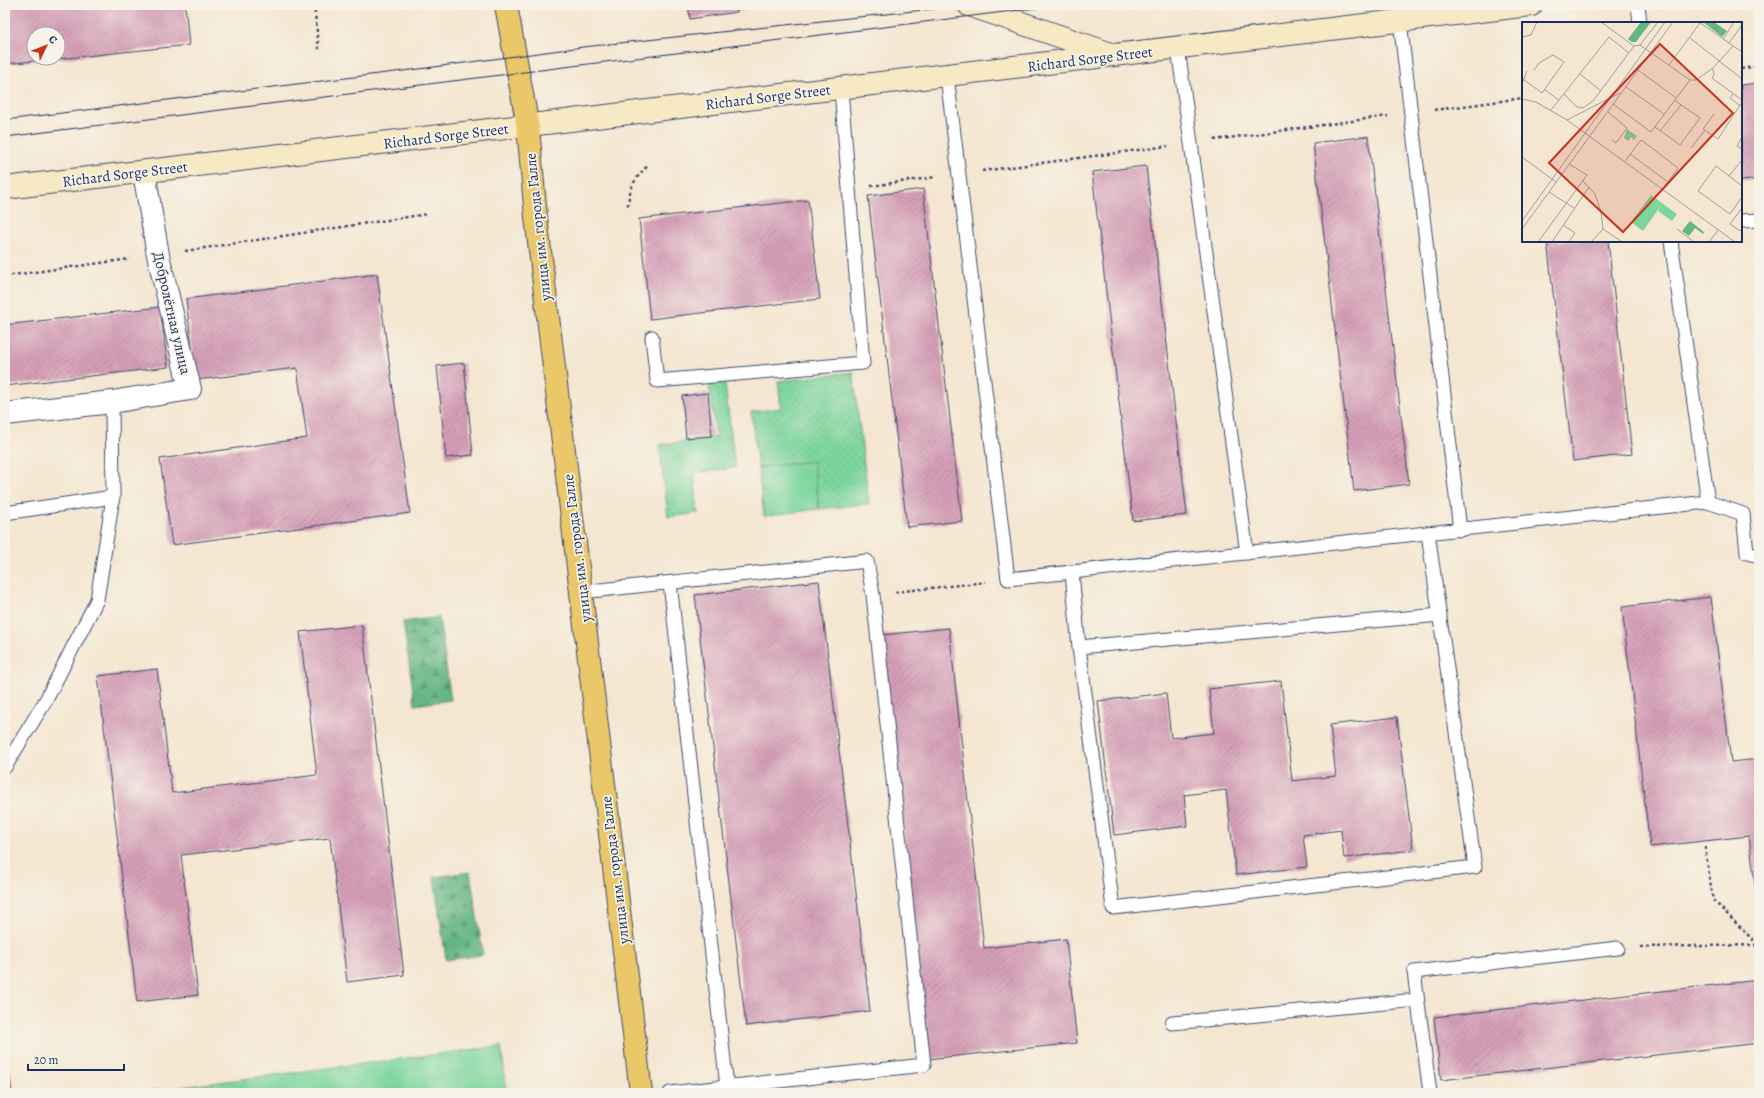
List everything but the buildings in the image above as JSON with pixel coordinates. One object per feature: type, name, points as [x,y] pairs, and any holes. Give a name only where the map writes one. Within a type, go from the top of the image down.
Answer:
[{"type":"main road","name":"улица им. города Галле","points":[[506,5],[528,127],[536,217],[641,1093]]},
{"type":"main road","points":[[969,5],[1116,55]]},
{"type":"main road","name":"Richard Sorge Street","points":[[5,188],[528,127],[1531,5]]},
{"type":"street","name":"Добролётная улица","points":[[5,414],[112,402],[190,389],[158,255],[144,172]]},
{"type":"lane","points":[[1638,5],[1640,22]]},
{"type":"lane","points":[[1400,21],[1460,530]]},
{"type":"lane","points":[[1178,48],[1247,553]]},
{"type":"lane","points":[[947,76],[1008,579],[1708,502],[1744,514],[1747,553],[1759,556]]},
{"type":"lane","points":[[652,337],[657,381],[862,363],[842,89]]},
{"type":"lane","points":[[1742,221],[1759,220]]},
{"type":"lane","points":[[1671,242],[1708,502]]},
{"type":"lane","points":[[5,767],[46,700],[97,600],[113,497],[112,402]]},
{"type":"lane","points":[[5,513],[113,497]]},
{"type":"lane","points":[[1072,573],[1079,647],[1113,908],[1475,867],[1428,533]]},
{"type":"lane","points":[[582,592],[867,561],[873,595],[924,1065],[670,1093]]},
{"type":"lane","points":[[670,583],[727,1087]]},
{"type":"lane","points":[[1079,647],[1440,615]]},
{"type":"lane","points":[[1430,1093],[1414,972],[1618,948]]},
{"type":"lane","points":[[1172,1023],[1417,1000]]},
{"type":"path","points":[[314,5],[319,49]]},
{"type":"path","points":[[1742,69],[1759,66]]},
{"type":"path","points":[[628,206],[632,184],[639,173],[649,165]]},
{"type":"path","points":[[5,276],[158,255],[427,214]]},
{"type":"path","points":[[873,595],[1008,579]]},
{"type":"path","points":[[1706,847],[1713,900],[1758,945]]},
{"type":"path","points":[[1618,948],[1758,945]]},
{"type":"green space","points":[[853,372],[869,504],[819,509],[813,461],[758,468],[751,412],[781,408],[778,381]]},
{"type":"green space","points":[[725,383],[735,468],[694,473],[698,513],[668,517],[659,445],[716,437],[709,384]]},
{"type":"green space","points":[[813,461],[819,509],[764,516],[758,468]]},
{"type":"green space","points":[[439,617],[451,700],[415,705],[403,622]]},
{"type":"green space","points":[[470,872],[483,955],[446,960],[434,877]]},
{"type":"green space","points":[[501,1046],[507,1093],[141,1092]]},
{"type":"tram line","points":[[5,120],[419,69],[583,47],[969,5]]},
{"type":"tram line","points":[[5,137],[1060,5]]}]
